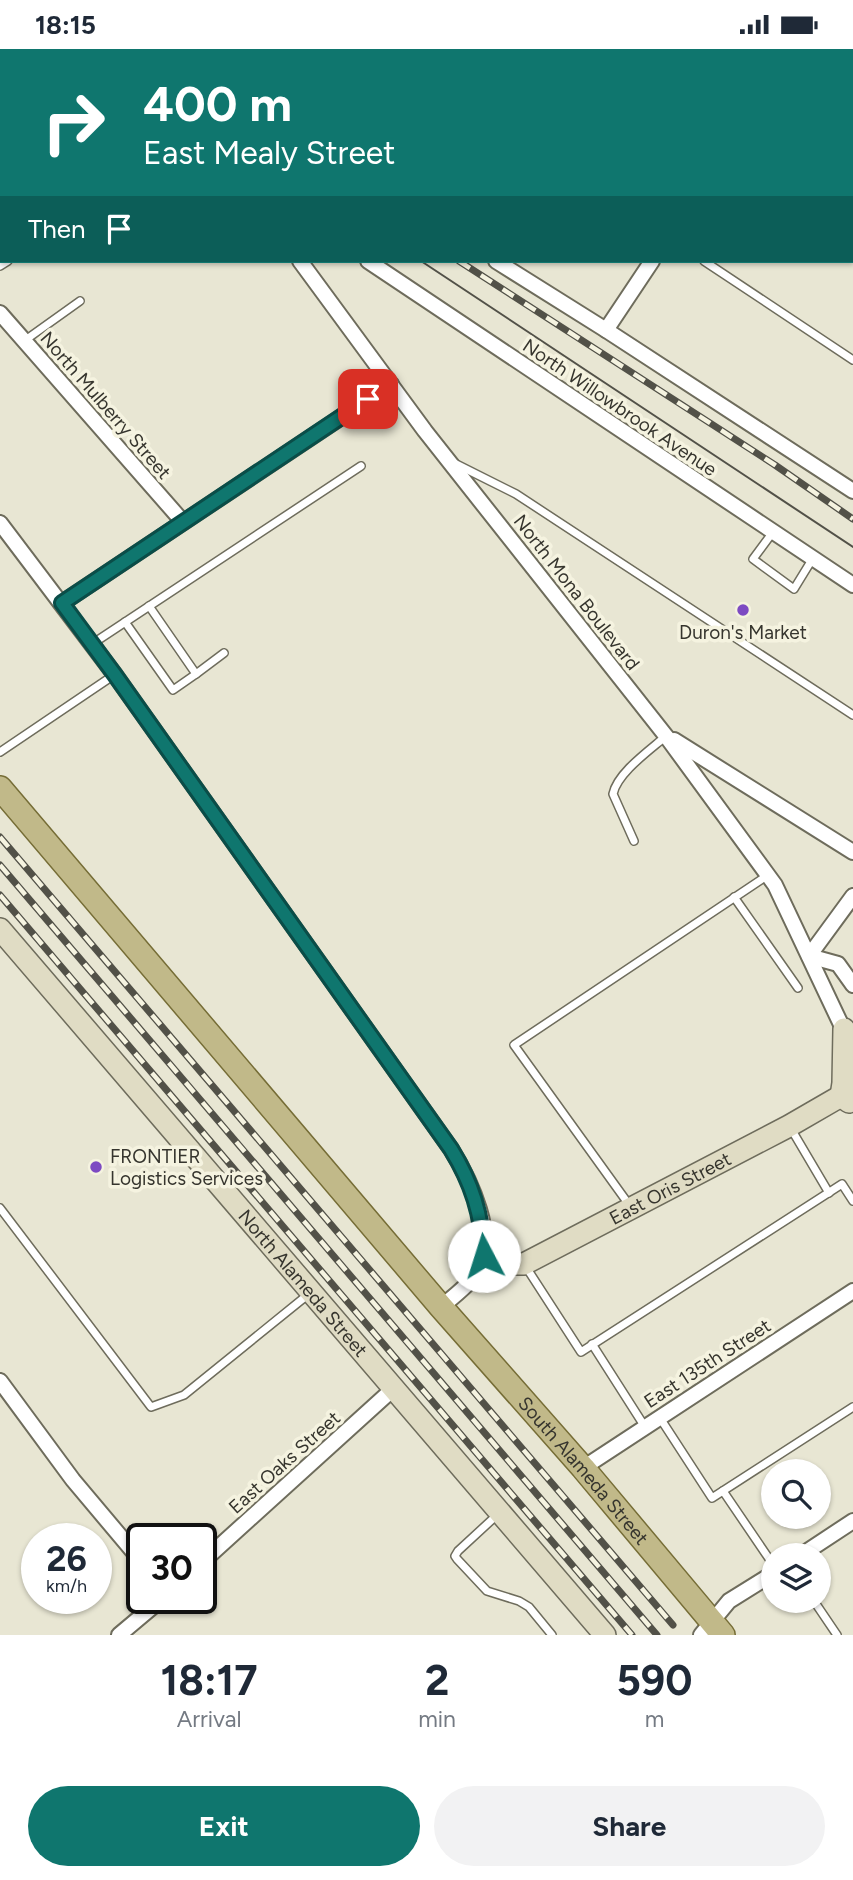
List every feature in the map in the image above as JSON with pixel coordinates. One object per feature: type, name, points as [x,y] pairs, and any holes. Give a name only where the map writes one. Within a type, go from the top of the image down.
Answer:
[{"type":"main road","points":[[0,788],[441,1307]]},
{"type":"main road","name":"South Alameda Street","points":[[441,1307],[583,1468],[712,1630]]},
{"type":"street","name":"North Mona Boulevard","points":[[301,263],[447,459],[666,736],[768,875],[853,1049]]},
{"type":"street","name":"North Willowbrook Avenue","points":[[371,263],[853,585]]},
{"type":"street","points":[[499,263],[853,491]]},
{"type":"street","points":[[606,330],[651,263]]},
{"type":"street","name":"North Mulberry Street","points":[[0,313],[183,522]]},
{"type":"street","points":[[62,603],[391,384]]},
{"type":"street","points":[[0,523],[115,675],[467,1175],[483,1230],[484,1256],[478,1272],[441,1307]]},
{"type":"street","points":[[666,736],[853,852]]},
{"type":"street","points":[[853,895],[810,957],[838,964],[853,985]]},
{"type":"street","name":"North Alameda Street","points":[[0,929],[605,1635]]},
{"type":"street","points":[[844,1029],[843,1083],[849,1097]]},
{"type":"street","name":"East Oris Street","points":[[524,1263],[849,1097]]},
{"type":"street","points":[[484,1256],[505,1265],[524,1263]]},
{"type":"street","name":"East 135th Street","points":[[583,1468],[853,1291]]},
{"type":"street","points":[[0,1381],[73,1479],[126,1543]]},
{"type":"street","name":"East Oaks Street","points":[[217,1548],[393,1389]]},
{"type":"street","points":[[820,1543],[853,1521]]},
{"type":"street","points":[[712,1630],[729,1601],[761,1581]]},
{"type":"street","points":[[119,1635],[144,1614]]},
{"type":"lane","points":[[707,263],[853,360]]},
{"type":"lane","points":[[24,341],[80,301]]},
{"type":"lane","points":[[447,459],[516,494],[853,715]]},
{"type":"lane","points":[[92,644],[361,466]]},
{"type":"lane","points":[[773,532],[752,559],[794,589],[813,558]]},
{"type":"lane","points":[[149,606],[196,674]]},
{"type":"lane","points":[[125,622],[173,690],[224,653]]},
{"type":"lane","points":[[0,752],[115,675]]},
{"type":"lane","points":[[634,841],[612,794],[631,767],[666,736]]},
{"type":"lane","points":[[631,1208],[514,1045],[768,875]]},
{"type":"lane","points":[[734,897],[798,988]]},
{"type":"lane","points":[[789,1126],[829,1193]]},
{"type":"lane","points":[[524,1263],[581,1352],[842,1184],[853,1201]]},
{"type":"lane","points":[[0,1208],[151,1407],[184,1395],[311,1292]]},
{"type":"lane","points":[[592,1344],[645,1427]]},
{"type":"lane","points":[[659,1418],[712,1498],[853,1408]]},
{"type":"lane","points":[[723,1491],[761,1547]]},
{"type":"lane","points":[[500,1512],[458,1551],[456,1556],[486,1591],[519,1601],[532,1611],[552,1635]]},
{"type":"lane","points":[[822,1613],[837,1635]]},
{"type":"tram line","points":[[424,263],[853,547]]},
{"type":"railway","points":[[462,263],[775,465],[853,519]]},
{"type":"railway","points":[[0,837],[673,1625]]},
{"type":"railway","points":[[0,865],[657,1635]]},
{"type":"railway","points":[[0,895],[632,1635]]},
{"type":"place","name":"Duron's Market","points":[[743,610]]},
{"type":"place","name":"FRONTIER Logistics Services","points":[[96,1167]]},
{"type":"route","points":[[368,399],[62,603],[451,1149],[467,1175],[477,1202],[483,1230],[484,1256]]}]
